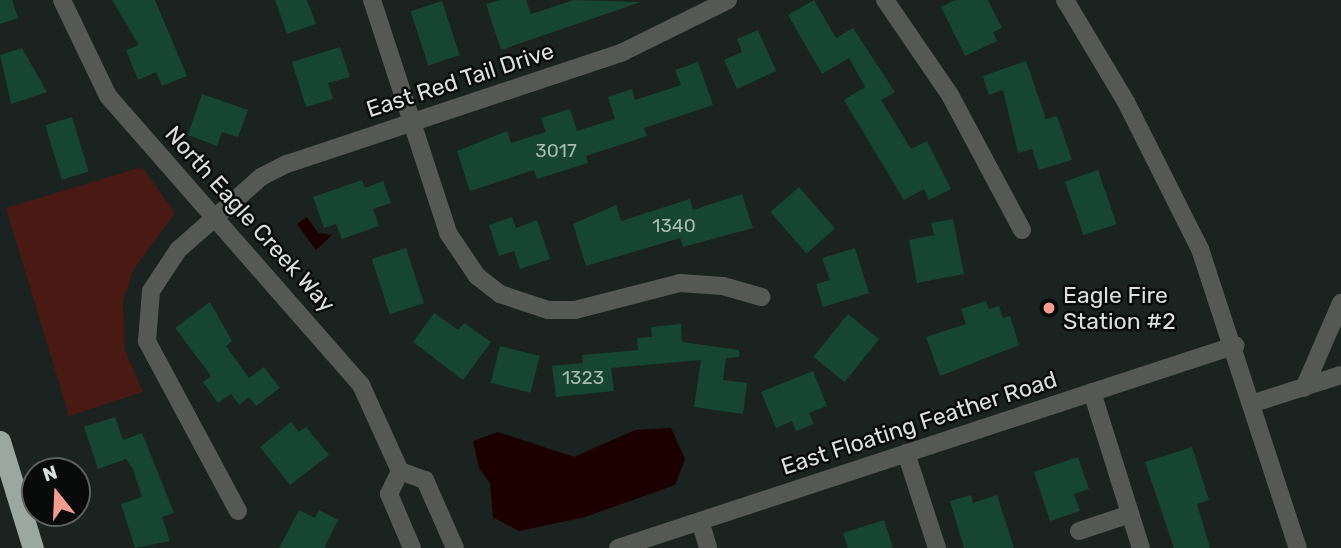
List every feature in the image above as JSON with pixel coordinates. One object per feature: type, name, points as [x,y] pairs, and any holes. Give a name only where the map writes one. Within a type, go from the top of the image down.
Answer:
[{"type":"highway","points":[[0,441],[33,548]]},
{"type":"street","name":"North Eagle Creek Way","points":[[62,0],[108,96],[361,385],[400,471]]},
{"type":"street","points":[[372,0],[448,233],[477,276],[500,295],[548,310],[575,310],[680,284],[723,286],[761,298]]},
{"type":"street","name":"East Red Tail Drive","points":[[237,511],[147,341],[146,315],[162,269],[215,217],[287,164],[623,52],[728,0]]},
{"type":"street","points":[[885,0],[950,95],[1022,230]]},
{"type":"street","points":[[1065,0],[1177,198],[1236,345],[1298,548]]},
{"type":"street","points":[[1304,388],[1333,331],[1341,303]]},
{"type":"street","name":"East Floating Feather Road","points":[[618,548],[1236,345]]},
{"type":"street","points":[[1254,403],[1341,375]]},
{"type":"street","points":[[1091,392],[1141,548]]},
{"type":"street","points":[[906,453],[937,548]]},
{"type":"street","points":[[412,548],[389,494],[400,471],[425,480],[455,548]]},
{"type":"street","points":[[1079,531],[1130,514]]},
{"type":"street","points":[[700,521],[708,548]]},
{"type":"shaded area","points":[[142,167],[175,213],[134,269],[123,300],[125,350],[143,392],[69,416],[6,208]]},
{"type":"shaded area","points":[[307,217],[318,233],[332,235],[316,250],[297,224]]},
{"type":"shaded area","points":[[671,428],[685,459],[675,485],[585,517],[519,531],[493,517],[490,483],[479,468],[473,441],[498,432],[574,457],[635,430]]},
{"type":"building","points":[[0,0],[12,0],[18,18],[0,24]]},
{"type":"building","points":[[112,0],[155,0],[187,76],[162,86],[156,72],[138,80],[126,50],[139,45]]},
{"type":"building","points":[[275,0],[307,0],[316,24],[287,34]]},
{"type":"building","points":[[500,0],[526,0],[531,14],[574,0],[641,2],[501,50],[486,4]]},
{"type":"building","points":[[814,0],[836,38],[853,28],[895,92],[881,100],[911,149],[927,141],[951,189],[929,200],[924,189],[904,200],[844,100],[865,87],[849,58],[822,74],[788,15]]},
{"type":"building","points":[[955,0],[988,0],[1002,28],[993,32],[997,41],[965,56],[941,7]]},
{"type":"building","points":[[442,1],[460,55],[428,65],[411,11]]},
{"type":"building","points":[[758,30],[776,71],[737,89],[724,60],[742,52],[737,39]]},
{"type":"building","points":[[340,47],[350,77],[328,83],[333,99],[306,107],[292,62]]},
{"type":"building","points":[[22,48],[47,92],[11,104],[0,55]]},
{"type":"building","points":[[1026,61],[1046,119],[1057,116],[1072,160],[1039,170],[1032,149],[1018,153],[1003,90],[989,95],[983,76]]},
{"type":"building","points":[[698,62],[713,105],[644,128],[647,136],[586,156],[588,163],[537,179],[534,170],[470,191],[457,151],[507,131],[511,143],[546,132],[541,118],[570,109],[577,131],[615,119],[608,97],[632,89],[635,100],[681,85],[675,70]]},
{"type":"building","points":[[202,94],[248,110],[238,137],[222,132],[217,146],[188,135]]},
{"type":"building","points":[[72,117],[89,172],[62,180],[45,125]]},
{"type":"building","points":[[1098,170],[1117,224],[1083,235],[1065,181]]},
{"type":"building","points":[[362,180],[365,188],[383,181],[391,203],[373,209],[379,226],[342,239],[336,224],[324,228],[313,197]]},
{"type":"building","points":[[799,187],[835,229],[806,253],[770,212]]},
{"type":"building","points":[[742,194],[753,228],[683,247],[680,238],[586,266],[573,224],[616,205],[621,221],[690,199],[693,210]]},
{"type":"building","points":[[512,217],[516,228],[537,220],[550,259],[520,269],[514,251],[499,256],[489,225]]},
{"type":"building","points":[[953,219],[964,274],[917,283],[909,240],[934,235],[931,223]]},
{"type":"building","points":[[406,248],[424,303],[390,314],[372,259]]},
{"type":"building","points":[[855,248],[869,293],[823,307],[816,284],[830,280],[822,258]]},
{"type":"building","points":[[986,301],[989,309],[999,306],[1003,318],[1010,316],[1019,345],[940,376],[926,337],[966,324],[961,309]]},
{"type":"building","points":[[210,302],[232,341],[226,346],[249,378],[264,367],[280,388],[256,406],[249,397],[239,405],[231,394],[218,403],[203,382],[211,376],[175,328]]},
{"type":"building","points":[[434,313],[458,330],[464,323],[491,342],[463,380],[413,342]]},
{"type":"building","points":[[848,314],[879,339],[844,382],[813,357]]},
{"type":"building","points":[[681,324],[682,342],[739,350],[739,357],[726,358],[723,380],[747,383],[743,414],[694,407],[701,360],[611,368],[614,391],[556,397],[552,366],[583,363],[582,355],[638,350],[637,338],[652,337],[651,327]]},
{"type":"building","points":[[500,346],[540,356],[531,393],[491,383]]},
{"type":"building","points":[[813,371],[827,406],[809,413],[814,424],[796,431],[792,421],[776,428],[761,392]]},
{"type":"building","points":[[115,417],[123,440],[142,433],[174,513],[162,517],[170,541],[135,548],[121,504],[142,497],[133,469],[126,459],[98,469],[84,427]]},
{"type":"building","points":[[291,422],[299,432],[306,427],[329,455],[290,485],[260,447]]},
{"type":"building","points":[[1192,447],[1209,500],[1197,504],[1210,548],[1174,548],[1145,462]]},
{"type":"building","points":[[1078,457],[1089,489],[1074,494],[1080,511],[1050,521],[1034,472]]},
{"type":"building","points":[[971,495],[973,503],[997,495],[1014,548],[964,548],[950,501]]},
{"type":"building","points":[[299,510],[315,518],[319,510],[338,520],[324,548],[279,548]]},
{"type":"building","points":[[884,520],[893,548],[848,548],[843,533]]},
{"type":"place","name":"Eagle Fire Station #2","points":[[1049,308]]}]
